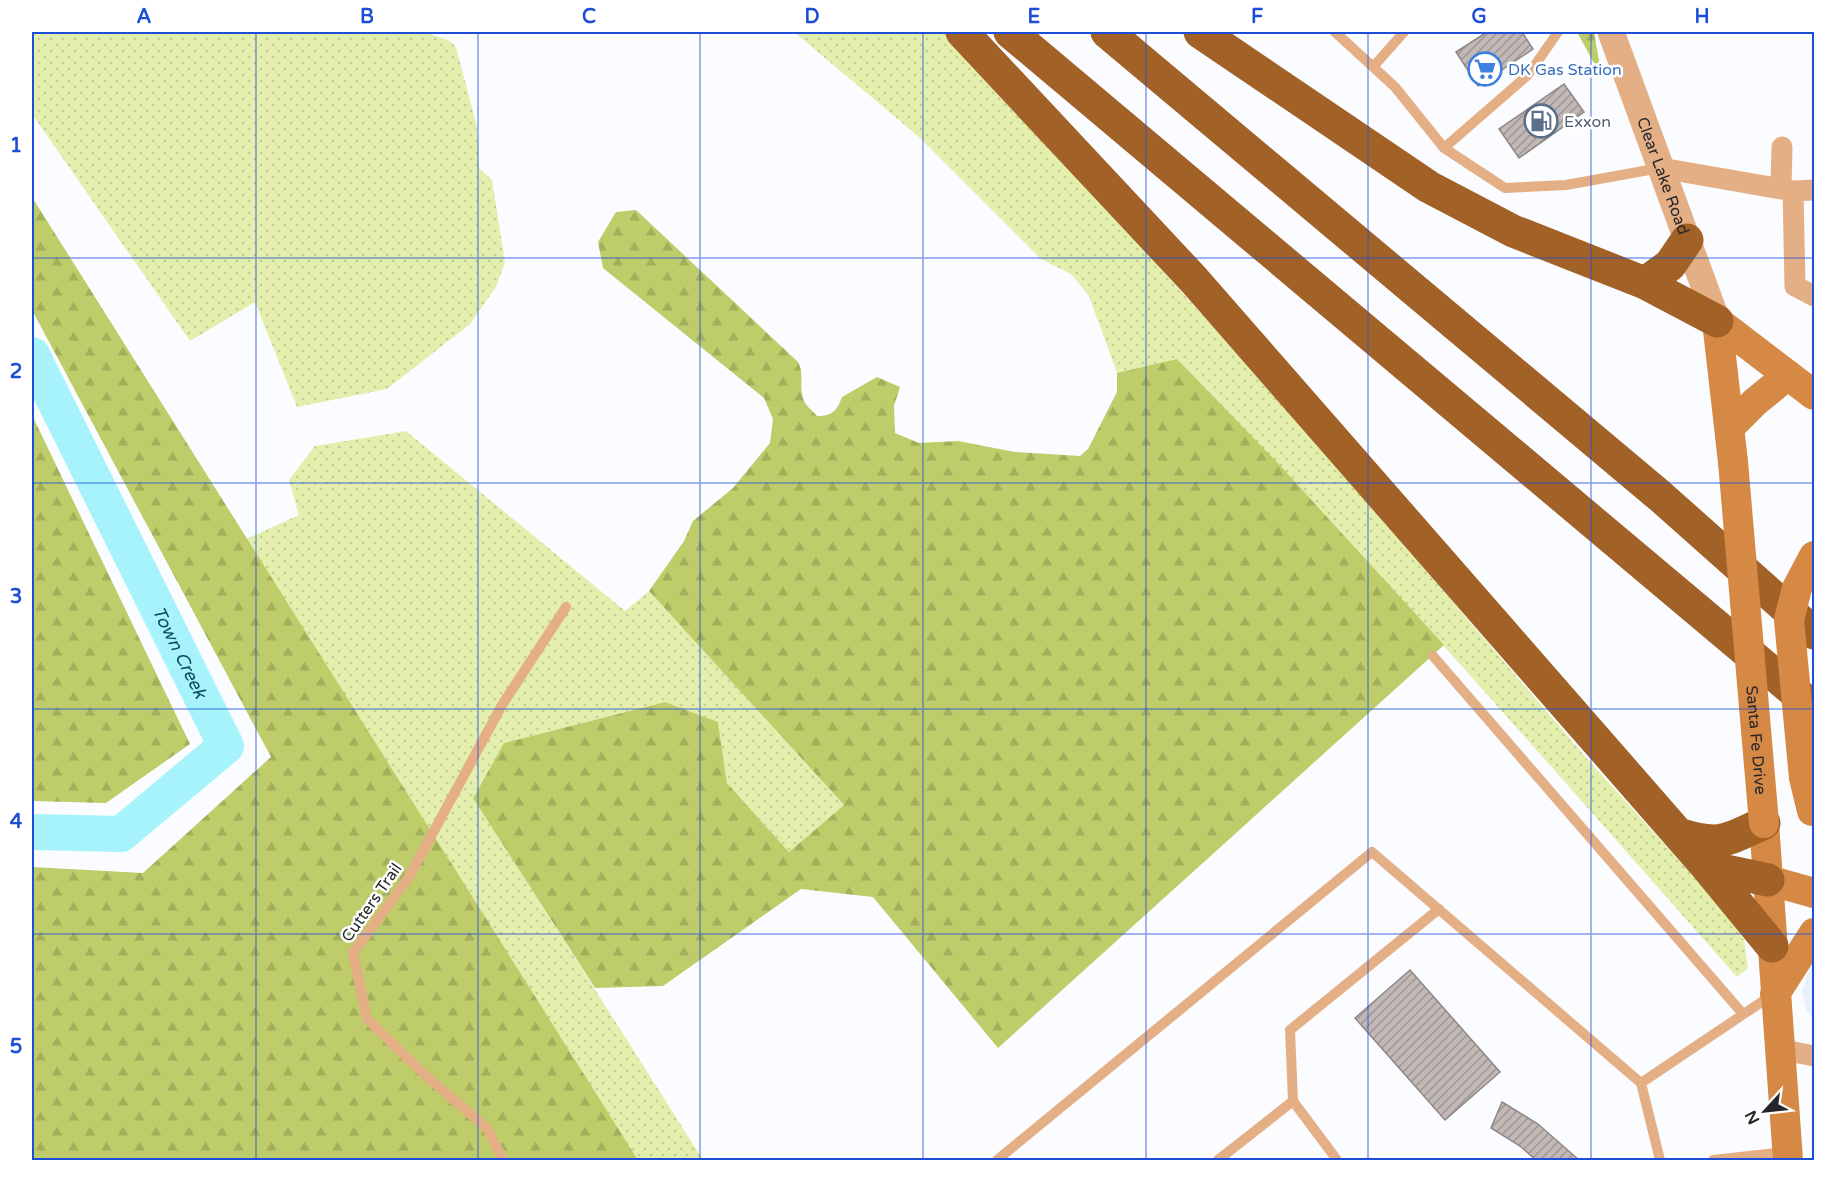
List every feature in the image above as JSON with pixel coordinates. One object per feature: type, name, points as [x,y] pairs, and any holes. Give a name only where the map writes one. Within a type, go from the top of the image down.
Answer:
[{"type":"highway","points":[[962,32],[1194,280],[1707,867],[1772,946]]},
{"type":"highway","points":[[1010,32],[1815,708]]},
{"type":"highway","points":[[1107,32],[1660,496],[1815,633]]},
{"type":"highway","points":[[1200,32],[1429,187],[1513,231],[1645,283],[1717,321]]},
{"type":"highway","points":[[1645,283],[1670,266],[1687,240]]},
{"type":"highway","points":[[1678,834],[1707,843],[1728,840],[1764,823]]},
{"type":"highway","points":[[1707,867],[1768,880]]},
{"type":"main road","points":[[1717,321],[1815,395]]},
{"type":"main road","name":"Santa Fe Drive","points":[[1717,321],[1730,427],[1764,823],[1788,1156]]},
{"type":"main road","points":[[1730,427],[1755,402],[1788,375]]},
{"type":"main road","points":[[1813,813],[1804,778],[1789,620],[1797,588],[1815,556]]},
{"type":"main road","points":[[1768,880],[1815,892]]},
{"type":"main road","points":[[1775,993],[1815,933]]},
{"type":"street","name":"Clear Lake Road","points":[[1611,32],[1717,321]]},
{"type":"street","points":[[1782,147],[1795,286],[1815,296]]},
{"type":"street","points":[[1661,168],[1787,190],[1815,190]]},
{"type":"street","points":[[1779,1049],[1815,1056]]},
{"type":"lane","points":[[1335,32],[1395,87],[1444,148],[1505,188],[1566,185],[1661,168]]},
{"type":"lane","points":[[1373,67],[1404,32]]},
{"type":"lane","points":[[1444,148],[1528,75],[1558,32]]},
{"type":"lane","name":"Cutters Trail","points":[[503,1161],[487,1128],[426,1076],[367,1019],[353,953],[409,878],[498,713],[566,607]]},
{"type":"lane","points":[[1432,656],[1743,1014]]},
{"type":"lane","points":[[997,1161],[1372,852],[1641,1083],[1660,1161]]},
{"type":"lane","points":[[1337,1161],[1293,1101],[1290,1030],[1439,909]]},
{"type":"lane","points":[[1641,1083],[1775,993]]},
{"type":"lane","points":[[1218,1161],[1293,1101]]},
{"type":"lane","points":[[1713,1161],[1788,1156]]},
{"type":"shaded area","points":[[1814,956],[1814,1019],[1807,1011],[1802,991]]},
{"type":"green space","points":[[32,32],[425,32],[450,41],[456,47],[477,127],[479,168],[492,180],[505,262],[496,287],[470,324],[387,389],[297,407],[255,302],[190,341],[32,114]]},
{"type":"green space","points":[[794,32],[947,32],[1298,421],[1589,761],[1724,910],[1744,940],[1748,968],[1737,977],[1391,588],[1177,359],[1117,373],[1089,296],[1071,274],[1041,259],[919,137]]},
{"type":"green space","points":[[1577,32],[1594,32],[1602,78]]},
{"type":"green space","points":[[32,197],[638,1160],[32,1160],[32,867],[143,873],[271,757],[32,310]]},
{"type":"green space","points":[[636,210],[798,362],[804,401],[817,416],[833,412],[842,397],[877,377],[900,387],[894,406],[895,433],[919,443],[958,441],[1015,452],[1080,456],[1088,449],[1117,392],[1117,373],[1177,359],[1274,459],[1444,645],[998,1048],[873,897],[801,889],[663,986],[595,988],[473,798],[504,743],[665,702],[718,722],[727,783],[789,852],[844,805],[649,591],[684,541],[693,521],[733,488],[770,443],[773,419],[764,398],[603,268],[598,242],[616,212]]},
{"type":"green space","points":[[32,415],[190,744],[106,803],[32,801]]},
{"type":"green space","points":[[406,431],[625,611],[649,591],[844,805],[789,852],[727,783],[718,722],[665,702],[504,743],[473,797],[703,1160],[638,1160],[246,539],[299,515],[289,480],[315,446]]},
{"type":"building","name":"DK Gas Station","points":[[1487,32],[1522,32],[1533,49],[1478,86],[1456,52]]},
{"type":"building","name":"Exxon","points":[[1564,84],[1584,112],[1519,158],[1499,129]]},
{"type":"building","points":[[1410,970],[1500,1072],[1445,1120],[1355,1018]]},
{"type":"building","points":[[1502,1102],[1538,1124],[1580,1161],[1537,1161],[1520,1146],[1491,1128]]},
{"type":"waterway","name":"Town Creek","points":[[32,355],[226,746],[121,834],[32,832]]},
{"type":"place","name":"DK Gas Station","points":[[1485,69]]},
{"type":"place","name":"Exxon","points":[[1541,121]]}]
